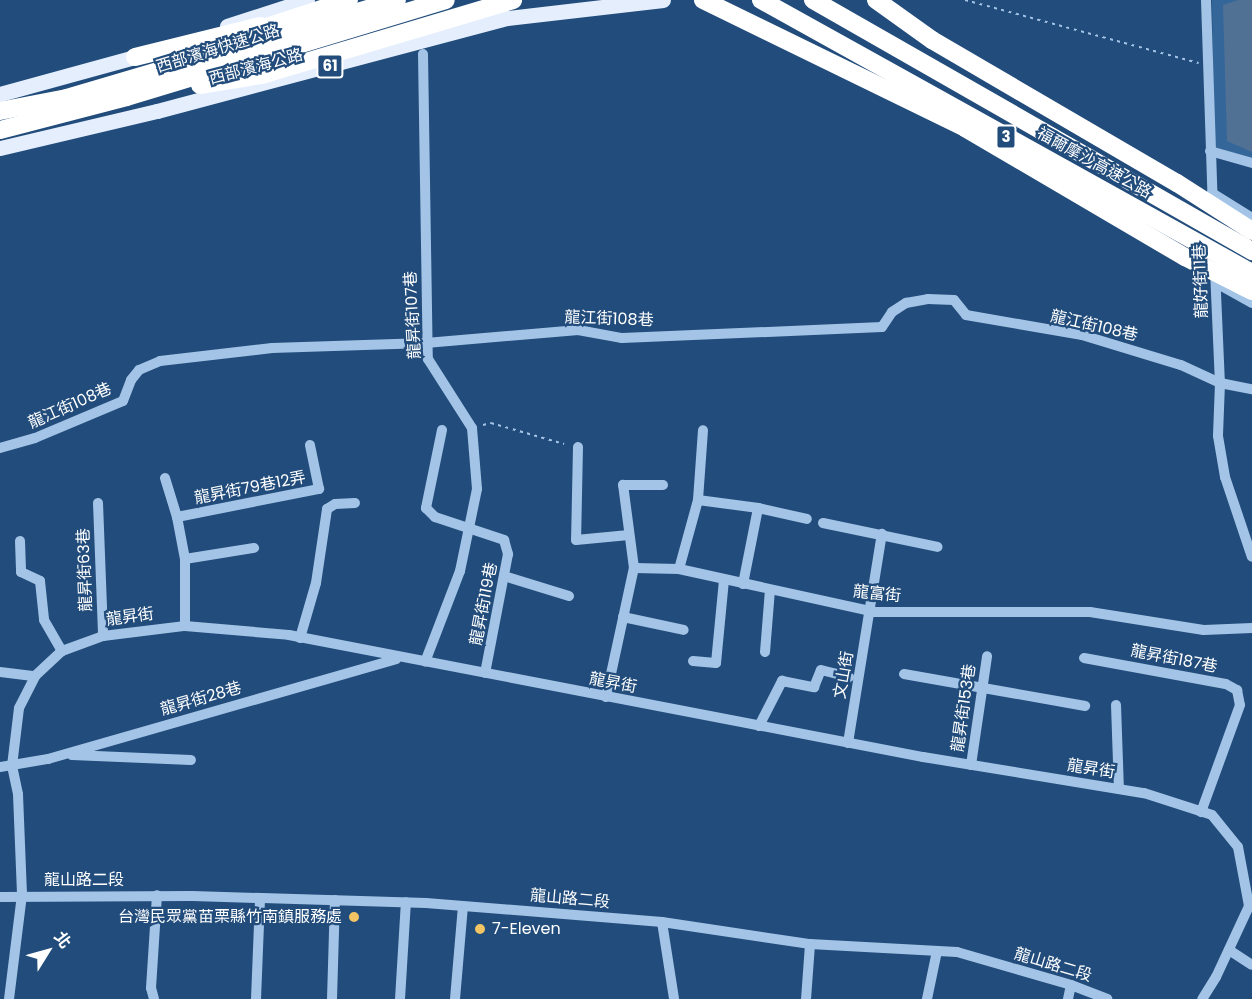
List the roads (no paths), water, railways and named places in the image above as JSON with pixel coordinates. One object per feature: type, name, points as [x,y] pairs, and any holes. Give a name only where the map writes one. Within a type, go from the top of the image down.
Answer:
[{"type":"highway","points":[[135,57],[279,21],[349,0]]},
{"type":"highway","name":"西部濱海快速公路","points":[[0,111],[68,98],[397,0]]},
{"type":"highway","name":"西部濱海快速公路","points":[[0,129],[127,97],[446,0]]},
{"type":"highway","points":[[127,97],[262,75],[513,0]]},
{"type":"highway","points":[[703,0],[965,128],[1185,257],[1252,291]]},
{"type":"highway","name":"福爾摩沙高速公路","points":[[761,0],[1252,273]]},
{"type":"highway","name":"福爾摩沙高速公路","points":[[813,0],[1252,251]]},
{"type":"highway","points":[[876,0],[932,40],[1177,183],[1252,231]]},
{"type":"highway","points":[[133,77],[279,21]]},
{"type":"main road","points":[[0,94],[135,57],[307,0]]},
{"type":"main road","name":"西部濱海公路","points":[[0,148],[157,111],[507,18],[663,0]]},
{"type":"street","name":"龍好街11巷","points":[[1206,0],[1221,457],[1252,557]]},
{"type":"street","name":"龍昇街107巷","points":[[423,54],[426,343],[428,359],[435,373],[472,428],[476,448],[477,489],[460,571],[425,662]]},
{"type":"street","points":[[1210,151],[1252,163]]},
{"type":"street","points":[[1212,193],[1252,218]]},
{"type":"street","points":[[1216,283],[1252,303]]},
{"type":"street","name":"龍江街108巷","points":[[0,448],[35,438],[123,401],[130,380],[139,370],[160,361],[272,348],[426,343],[578,330],[622,338],[882,327],[892,312],[906,303],[928,299],[954,300],[966,315],[1082,335],[1181,365],[1220,383]]},
{"type":"street","points":[[1220,383],[1252,389]]},
{"type":"street","points":[[442,430],[426,508],[435,517],[470,529]]},
{"type":"street","points":[[679,569],[698,500],[703,430]]},
{"type":"street","name":"龍昇街79巷12弄","points":[[177,517],[319,489],[310,445]]},
{"type":"street","points":[[578,447],[576,540],[629,535]]},
{"type":"street","points":[[165,478],[177,517],[185,559],[185,626]]},
{"type":"street","points":[[606,697],[634,568],[623,485],[663,485]]},
{"type":"street","points":[[698,500],[758,508],[807,519]]},
{"type":"street","name":"龍昇街63巷","points":[[98,503],[103,636]]},
{"type":"street","points":[[300,638],[316,583],[327,508],[335,504],[355,503]]},
{"type":"street","points":[[743,584],[758,508]]},
{"type":"street","points":[[823,523],[938,547]]},
{"type":"street","name":"龍昇街119巷","points":[[470,529],[504,540],[508,554],[485,673]]},
{"type":"street","name":"文山街","points":[[848,743],[882,534]]},
{"type":"street","points":[[20,541],[21,572],[40,581],[44,620],[62,651]]},
{"type":"street","points":[[185,559],[254,548]]},
{"type":"street","name":"龍富街","points":[[634,568],[679,569],[871,612],[1090,612],[1204,630],[1252,628]]},
{"type":"street","points":[[504,576],[569,596]]},
{"type":"street","points":[[693,661],[716,663],[724,580]]},
{"type":"street","points":[[765,652],[770,590]]},
{"type":"street","points":[[623,617],[684,630]]},
{"type":"street","name":"龍昇街","points":[[9,999],[22,894],[18,794],[12,766],[19,708],[35,676],[62,651],[103,636],[185,626],[227,627],[300,638],[848,743],[1119,789],[1212,815],[1238,847],[1250,885],[1249,906],[1229,950],[1202,999]]},
{"type":"street","name":"龍昇街153巷","points":[[971,765],[987,656]]},
{"type":"street","name":"龍昇街28巷","points":[[0,767],[63,755],[398,658]]},
{"type":"street","name":"龍昇街187巷","points":[[1084,658],[1226,684],[1237,690],[1240,705],[1201,812]]},
{"type":"street","points":[[759,726],[782,681],[814,687],[821,670],[849,677]]},
{"type":"street","points":[[0,672],[35,676]]},
{"type":"street","points":[[904,674],[1085,706]]},
{"type":"street","points":[[1116,705],[1119,789]]},
{"type":"street","points":[[63,755],[191,760]]},
{"type":"street","name":"龍山路二段","points":[[0,897],[22,894],[157,895],[406,902],[662,922],[810,944],[957,952],[1071,984],[1107,999]]},
{"type":"street","points":[[154,999],[151,988],[157,895]]},
{"type":"street","points":[[256,999],[260,898]]},
{"type":"street","points":[[332,999],[336,900]]},
{"type":"street","points":[[400,999],[406,902]]},
{"type":"street","points":[[454,999],[463,906]]},
{"type":"street","points":[[662,922],[674,999]]},
{"type":"street","points":[[806,999],[810,944]]},
{"type":"street","points":[[1229,950],[1252,965]]},
{"type":"street","points":[[927,999],[937,951]]},
{"type":"street","points":[[1068,999],[1071,984]]},
{"type":"place","name":"台灣民眾黨苗栗縣竹南鎮服務處","points":[[354,917]]},
{"type":"place","name":"7-Eleven","points":[[480,929]]}]
